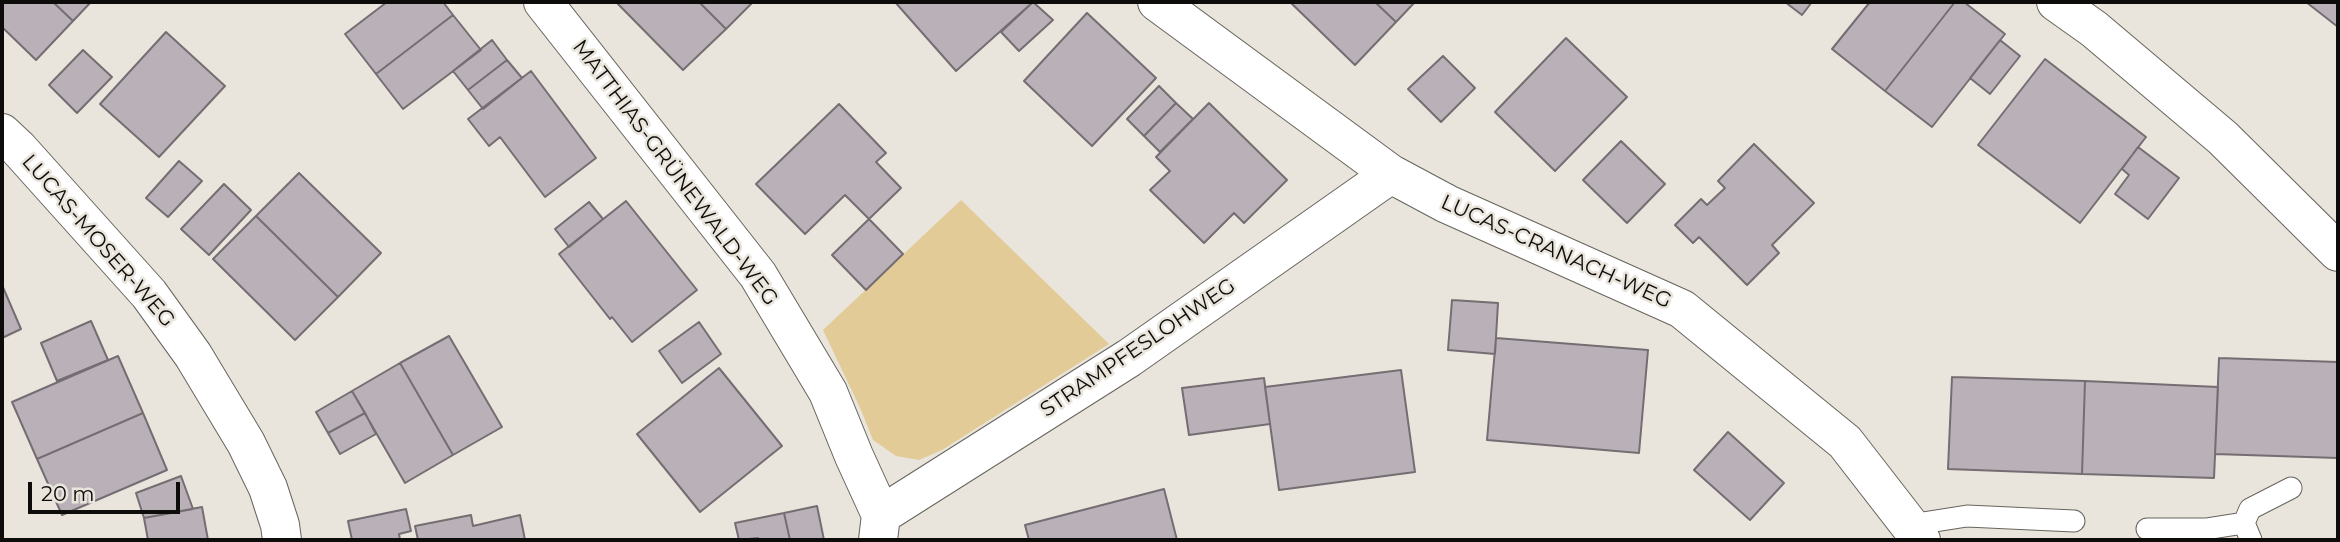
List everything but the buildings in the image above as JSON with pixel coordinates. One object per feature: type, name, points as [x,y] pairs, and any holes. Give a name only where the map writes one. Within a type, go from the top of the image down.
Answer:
[{"type":"street","name":"MATTHIAS-GRÜNEWALD-WEG","points":[[543,2],[758,275],[828,392],[880,527]]},
{"type":"street","name":"LUCAS-CRANACH-WEG","points":[[1157,2],[1391,174],[1447,204],[1682,309],[1845,442],[1916,532]]},
{"type":"street","points":[[2056,2],[2094,29],[2223,138],[2338,252]]},
{"type":"street","name":"LUCAS-MOSER-WEG","points":[[2,133],[149,294],[193,355],[246,443],[268,488],[282,540]]},
{"type":"street","name":"STRAMPFESLOHWEG","points":[[880,527],[1129,358],[1391,174]]},
{"type":"lane","points":[[2147,529],[2248,532],[2250,509],[2291,488]]},
{"type":"lane","points":[[1916,532],[1967,516],[2074,521]]},
{"type":"shaded area","points":[[961,200],[1109,344],[942,450],[919,460],[896,456],[873,440],[823,330]]}]
